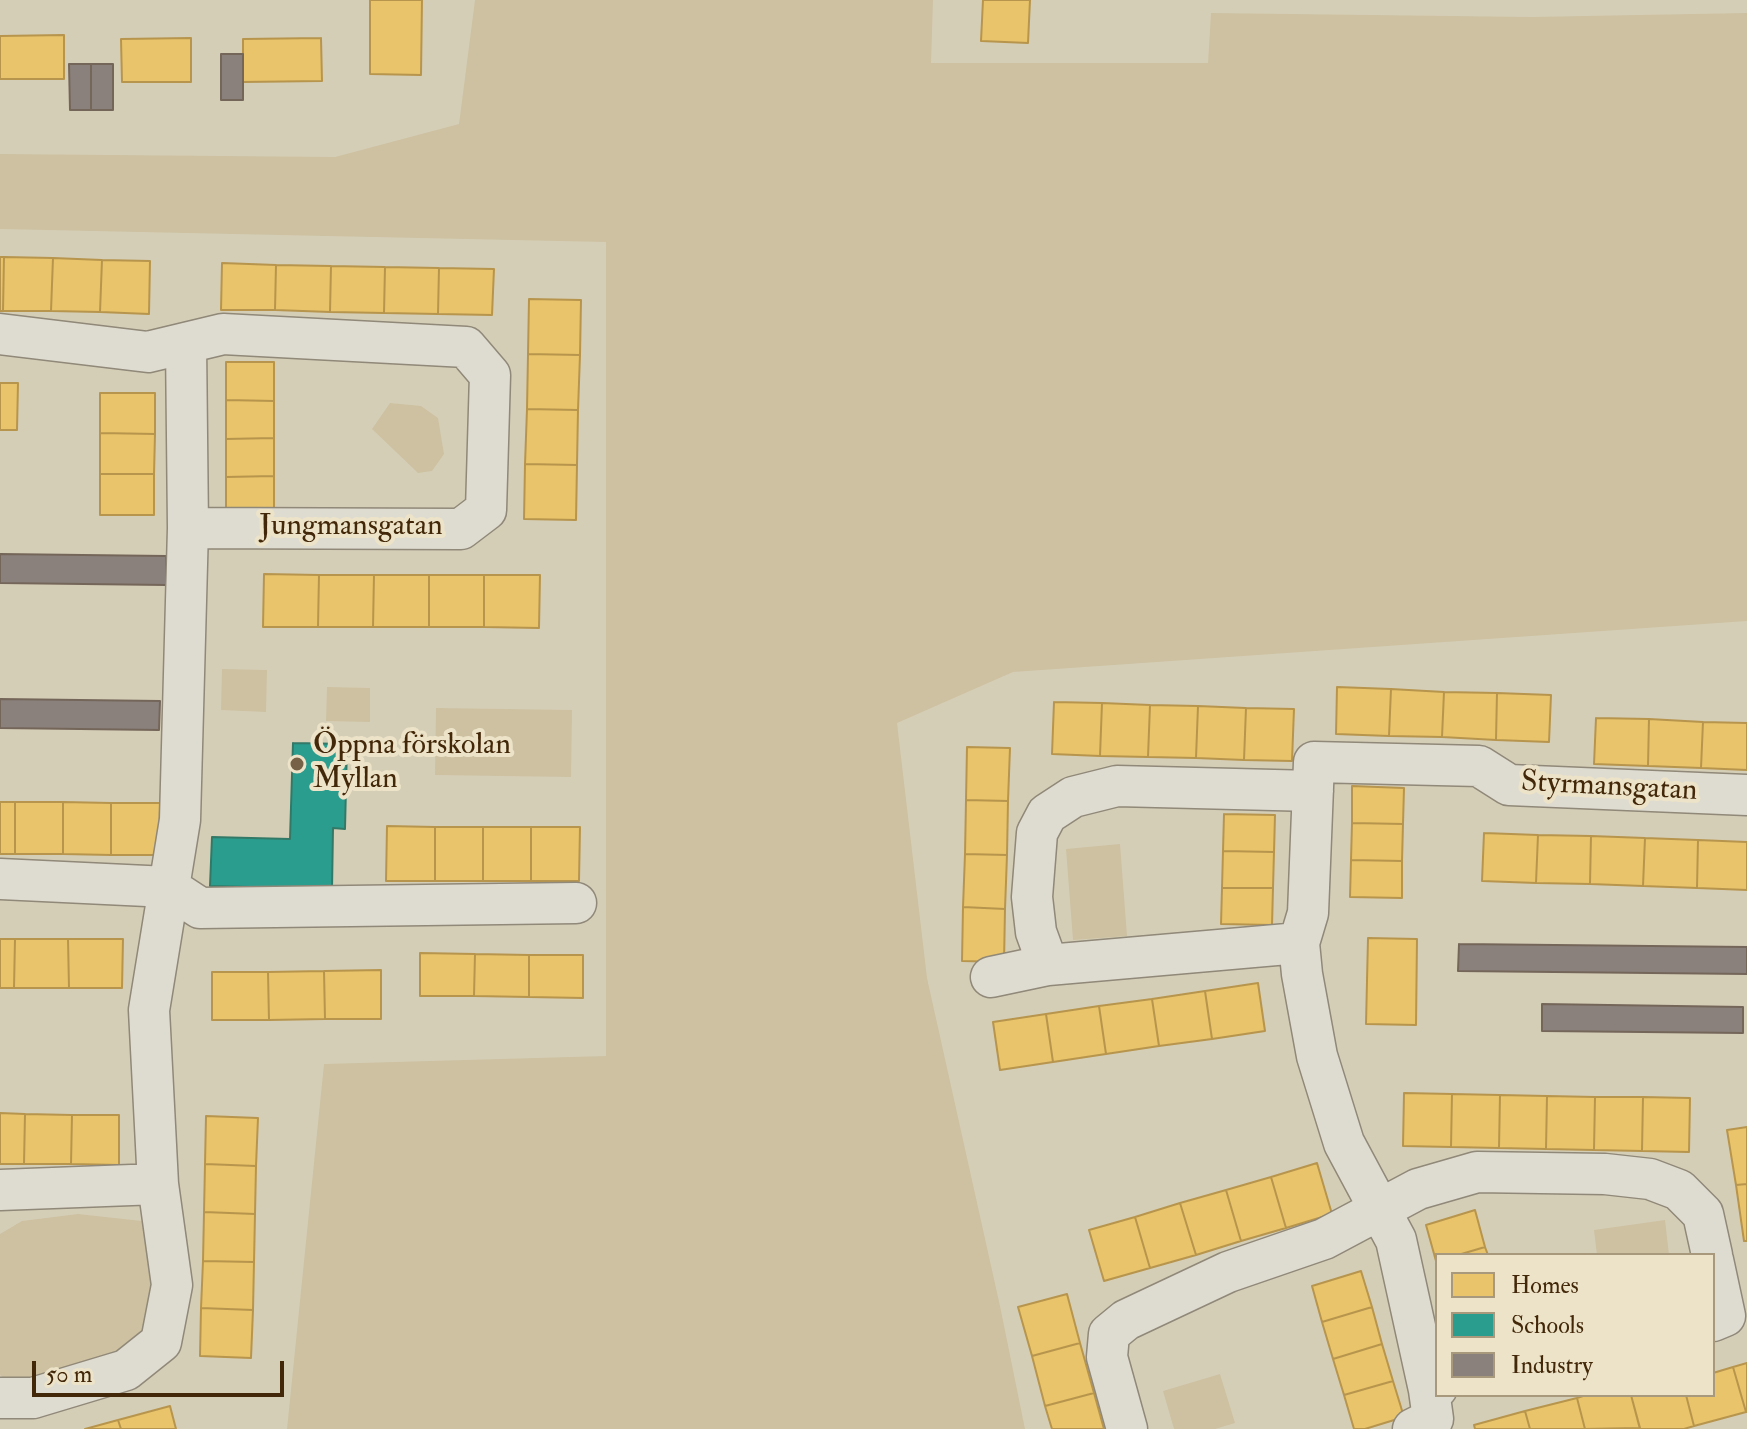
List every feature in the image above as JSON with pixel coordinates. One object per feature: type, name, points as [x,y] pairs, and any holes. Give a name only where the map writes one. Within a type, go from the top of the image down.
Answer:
[{"type":"street","name":"Jungmansgatan","points":[[0,334],[148,352],[223,334],[466,347],[490,375],[486,510],[461,529],[188,528]]},
{"type":"street","points":[[0,1398],[33,1398],[126,1370],[161,1342],[172,1285],[158,1184],[149,1010],[180,820],[188,528],[186,343]]},
{"type":"street","name":"Styrmansgatan","points":[[1413,1429],[1433,1419],[1433,1389],[1396,1240],[1344,1143],[1317,1056],[1302,974],[1299,943],[1308,913],[1314,762],[1479,766],[1509,785],[1747,795]]},
{"type":"street","points":[[1048,965],[1036,932],[1032,897],[1037,833],[1047,814],[1073,797],[1117,786],[1313,791]]},
{"type":"street","points":[[0,879],[168,887],[200,908],[576,903]]},
{"type":"street","points":[[991,977],[1048,965],[1299,943]]},
{"type":"street","points":[[1127,1429],[1107,1357],[1109,1334],[1126,1320],[1228,1272],[1324,1239],[1418,1189],[1477,1172],[1605,1174],[1650,1179],[1679,1190],[1703,1214],[1711,1253]]},
{"type":"street","points":[[0,1190],[158,1184]]},
{"type":"street","points":[[1715,1271],[1725,1316],[1715,1320]]},
{"type":"shaded area","points":[[475,0],[933,0],[931,63],[1208,63],[1211,13],[1531,17],[1747,13],[1747,621],[1013,672],[897,723],[927,978],[1025,1429],[287,1429],[324,1064],[606,1056],[606,242],[0,229],[0,154],[335,157],[459,124]]},
{"type":"shaded area","points":[[390,403],[421,406],[438,418],[444,454],[432,471],[418,473],[372,429]]},
{"type":"shaded area","points":[[222,669],[267,670],[266,712],[221,710]]},
{"type":"shaded area","points":[[327,687],[370,688],[370,722],[326,721]]},
{"type":"shaded area","points":[[436,708],[572,710],[571,777],[435,775]]},
{"type":"shaded area","points":[[1120,844],[1127,936],[1073,940],[1066,849]]},
{"type":"shaded area","points":[[78,1214],[142,1221],[158,1275],[154,1325],[132,1352],[15,1386],[0,1375],[0,1234],[22,1221]]},
{"type":"shaded area","points":[[1665,1220],[1669,1253],[1597,1253],[1594,1230]]},
{"type":"shaded area","points":[[1220,1374],[1235,1423],[1215,1429],[1174,1429],[1163,1391]]},
{"type":"building: Homes","points":[[370,0],[422,0],[421,75],[370,74]]},
{"type":"building: Homes","points":[[983,0],[1030,0],[1028,43],[981,41]]},
{"type":"building: Homes","points":[[64,35],[64,79],[0,79],[0,36]]},
{"type":"building: Homes","points":[[191,38],[191,82],[122,82],[121,39]]},
{"type":"building: Homes","points":[[321,38],[322,81],[243,82],[243,39]]},
{"type":"building: Homes","points":[[0,257],[4,257],[3,311],[0,311]]},
{"type":"building: Homes","points":[[4,257],[53,258],[51,311],[3,311]]},
{"type":"building: Homes","points":[[53,258],[102,260],[100,312],[51,311]]},
{"type":"building: Homes","points":[[102,260],[150,261],[149,314],[100,312]]},
{"type":"building: Homes","points":[[222,263],[276,265],[275,310],[221,310]]},
{"type":"building: Homes","points":[[276,265],[331,266],[330,312],[275,310]]},
{"type":"building: Homes","points":[[331,266],[385,267],[384,313],[330,312]]},
{"type":"building: Homes","points":[[385,267],[439,268],[438,314],[384,313]]},
{"type":"building: Homes","points":[[439,268],[494,269],[492,315],[438,314]]},
{"type":"building: Homes","points":[[529,299],[581,300],[580,355],[528,354]]},
{"type":"building: Homes","points":[[528,354],[580,355],[578,410],[527,409]]},
{"type":"building: Homes","points":[[226,362],[274,362],[274,401],[226,400]]},
{"type":"building: Homes","points":[[0,383],[18,383],[17,430],[0,430]]},
{"type":"building: Homes","points":[[100,393],[155,393],[155,434],[100,433]]},
{"type":"building: Homes","points":[[226,400],[274,401],[274,438],[226,439]]},
{"type":"building: Homes","points":[[527,409],[578,410],[577,465],[525,464]]},
{"type":"building: Homes","points":[[100,433],[155,434],[154,474],[100,474]]},
{"type":"building: Homes","points":[[274,438],[274,476],[226,477],[226,439]]},
{"type":"building: Homes","points":[[525,464],[577,465],[576,520],[524,519]]},
{"type":"building: Homes","points":[[100,474],[154,474],[154,515],[100,515]]},
{"type":"building: Homes","points":[[274,476],[274,515],[226,514],[226,477]]},
{"type":"building: Homes","points":[[264,574],[319,575],[318,627],[263,627]]},
{"type":"building: Homes","points":[[319,575],[374,575],[373,627],[318,627]]},
{"type":"building: Homes","points":[[374,575],[429,575],[429,627],[373,627]]},
{"type":"building: Homes","points":[[429,575],[484,575],[484,627],[429,627]]},
{"type":"building: Homes","points":[[484,575],[540,575],[539,628],[484,627]]},
{"type":"building: Homes","points":[[1337,687],[1391,689],[1389,736],[1336,734]]},
{"type":"building: Homes","points":[[1391,689],[1444,692],[1442,737],[1389,736]]},
{"type":"building: Homes","points":[[1444,692],[1497,693],[1496,740],[1442,737]]},
{"type":"building: Homes","points":[[1497,693],[1551,695],[1549,742],[1496,740]]},
{"type":"building: Homes","points":[[1054,702],[1102,703],[1100,756],[1052,754]]},
{"type":"building: Homes","points":[[1102,703],[1150,705],[1148,757],[1100,756]]},
{"type":"building: Homes","points":[[1150,705],[1198,706],[1196,758],[1148,757]]},
{"type":"building: Homes","points":[[1198,706],[1246,708],[1244,760],[1196,758]]},
{"type":"building: Homes","points":[[1246,708],[1294,709],[1292,761],[1244,760]]},
{"type":"building: Homes","points":[[1596,718],[1649,719],[1648,766],[1594,764]]},
{"type":"building: Homes","points":[[1649,719],[1703,722],[1701,768],[1648,766]]},
{"type":"building: Homes","points":[[1703,722],[1747,723],[1747,770],[1701,768]]},
{"type":"building: Homes","points":[[967,747],[1010,748],[1008,801],[966,800]]},
{"type":"building: Homes","points":[[1352,786],[1404,788],[1403,824],[1352,823]]},
{"type":"building: Homes","points":[[966,800],[1008,801],[1007,855],[965,854]]},
{"type":"building: Homes","points":[[0,802],[15,802],[15,854],[0,854]]},
{"type":"building: Homes","points":[[15,802],[63,802],[63,854],[15,854]]},
{"type":"building: Homes","points":[[63,802],[111,803],[111,855],[63,854]]},
{"type":"building: Homes","points":[[111,803],[160,803],[159,855],[111,855]]},
{"type":"building: Homes","points":[[1224,814],[1275,815],[1274,852],[1223,851]]},
{"type":"building: Homes","points":[[1352,823],[1403,824],[1402,861],[1351,860]]},
{"type":"building: Homes","points":[[387,826],[435,827],[435,881],[386,881]]},
{"type":"building: Homes","points":[[435,827],[483,827],[483,881],[435,881]]},
{"type":"building: Homes","points":[[483,827],[531,827],[531,881],[483,881]]},
{"type":"building: Homes","points":[[531,827],[580,827],[579,881],[531,881]]},
{"type":"building: Homes","points":[[1484,833],[1538,835],[1536,883],[1482,881]]},
{"type":"building: Homes","points":[[1538,835],[1591,836],[1590,884],[1536,883]]},
{"type":"building: Homes","points":[[1591,836],[1645,838],[1643,886],[1590,884]]},
{"type":"building: Homes","points":[[1645,838],[1698,840],[1697,888],[1643,886]]},
{"type":"building: Homes","points":[[1698,840],[1747,842],[1747,890],[1697,888]]},
{"type":"building: Homes","points":[[1223,851],[1274,852],[1273,888],[1222,888]]},
{"type":"building: Homes","points":[[965,854],[1007,855],[1005,909],[963,907]]},
{"type":"building: Homes","points":[[1351,860],[1402,861],[1402,898],[1350,897]]},
{"type":"building: Homes","points":[[1222,888],[1273,888],[1272,925],[1221,924]]},
{"type":"building: Homes","points":[[963,907],[1005,909],[1004,962],[962,961]]},
{"type":"building: Homes","points":[[1368,938],[1417,939],[1416,1025],[1366,1024]]},
{"type":"building: Homes","points":[[0,939],[15,939],[14,988],[0,988]]},
{"type":"building: Homes","points":[[15,939],[68,939],[69,988],[14,988]]},
{"type":"building: Homes","points":[[68,939],[123,939],[122,988],[69,988]]},
{"type":"building: Homes","points":[[420,953],[475,954],[474,996],[420,996]]},
{"type":"building: Homes","points":[[475,954],[529,955],[529,997],[474,996]]},
{"type":"building: Homes","points":[[529,955],[583,955],[583,998],[529,997]]},
{"type":"building: Homes","points":[[381,970],[381,1019],[325,1019],[324,971]]},
{"type":"building: Homes","points":[[324,971],[325,1019],[269,1020],[268,972]]},
{"type":"building: Homes","points":[[212,972],[268,972],[269,1020],[212,1020]]},
{"type":"building: Homes","points":[[1258,983],[1265,1031],[1212,1039],[1205,991]]},
{"type":"building: Homes","points":[[1205,991],[1212,1039],[1159,1046],[1152,999]]},
{"type":"building: Homes","points":[[1152,999],[1159,1046],[1106,1054],[1099,1006]]},
{"type":"building: Homes","points":[[1099,1006],[1106,1054],[1053,1062],[1046,1014]]},
{"type":"building: Homes","points":[[1046,1014],[1053,1062],[1000,1070],[993,1022]]},
{"type":"building: Homes","points":[[1404,1093],[1452,1094],[1451,1147],[1403,1146]]},
{"type":"building: Homes","points":[[1452,1094],[1500,1095],[1499,1148],[1451,1147]]},
{"type":"building: Homes","points":[[1500,1095],[1547,1096],[1546,1149],[1499,1148]]},
{"type":"building: Homes","points":[[1547,1096],[1595,1097],[1594,1150],[1546,1149]]},
{"type":"building: Homes","points":[[1595,1097],[1643,1097],[1642,1151],[1594,1150]]},
{"type":"building: Homes","points":[[1643,1097],[1690,1098],[1689,1152],[1642,1151]]},
{"type":"building: Homes","points":[[0,1113],[25,1114],[24,1164],[0,1164]]},
{"type":"building: Homes","points":[[25,1114],[72,1115],[71,1164],[24,1164]]},
{"type":"building: Homes","points":[[72,1115],[119,1115],[119,1165],[71,1164]]},
{"type":"building: Homes","points":[[206,1116],[258,1118],[256,1166],[205,1164]]},
{"type":"building: Homes","points":[[1747,1127],[1747,1184],[1736,1185],[1727,1130]]},
{"type":"building: Homes","points":[[1317,1163],[1332,1214],[1286,1228],[1271,1177]]},
{"type":"building: Homes","points":[[205,1164],[256,1166],[255,1214],[204,1212]]},
{"type":"building: Homes","points":[[1271,1177],[1286,1228],[1241,1241],[1226,1190]]},
{"type":"building: Homes","points":[[1747,1184],[1747,1241],[1744,1241],[1736,1185]]},
{"type":"building: Homes","points":[[1226,1190],[1241,1241],[1196,1255],[1180,1203]]},
{"type":"building: Homes","points":[[1180,1203],[1196,1255],[1150,1268],[1135,1217]]},
{"type":"building: Homes","points":[[1475,1210],[1485,1247],[1465,1253],[1435,1253],[1435,1257],[1426,1225]]},
{"type":"building: Homes","points":[[204,1212],[255,1214],[254,1262],[203,1261]]},
{"type":"building: Homes","points":[[1135,1217],[1150,1268],[1104,1281],[1089,1230]]},
{"type":"building: Homes","points":[[1485,1247],[1487,1253],[1465,1253]]},
{"type":"building: Homes","points":[[203,1261],[254,1262],[253,1310],[201,1308]]},
{"type":"building: Homes","points":[[1361,1271],[1372,1307],[1322,1322],[1312,1286]]},
{"type":"building: Homes","points":[[1067,1294],[1080,1343],[1032,1356],[1018,1307]]},
{"type":"building: Homes","points":[[1372,1307],[1382,1344],[1333,1359],[1322,1322]]},
{"type":"building: Homes","points":[[201,1308],[253,1310],[251,1358],[200,1356]]},
{"type":"building: Homes","points":[[1080,1343],[1094,1393],[1045,1406],[1032,1356]]},
{"type":"building: Homes","points":[[1382,1344],[1393,1381],[1344,1395],[1333,1359]]},
{"type":"building: Homes","points":[[1747,1363],[1747,1412],[1746,1412],[1733,1367]]},
{"type":"building: Homes","points":[[1733,1367],[1746,1412],[1694,1426],[1687,1397],[1715,1397],[1715,1372]]},
{"type":"building: Homes","points":[[1393,1381],[1404,1417],[1365,1429],[1354,1429],[1344,1395]]},
{"type":"building: Homes","points":[[1094,1393],[1104,1429],[1052,1429],[1045,1406]]},
{"type":"building: Homes","points":[[1632,1397],[1640,1428],[1585,1429],[1577,1398]]},
{"type":"building: Homes","points":[[1632,1397],[1687,1397],[1694,1426],[1684,1429],[1640,1429]]},
{"type":"building: Homes","points":[[1577,1398],[1585,1429],[1530,1429],[1525,1411]]},
{"type":"building: Homes","points":[[170,1406],[176,1429],[121,1429],[118,1420]]},
{"type":"building: Homes","points":[[1525,1411],[1530,1429],[1475,1429],[1474,1425]]},
{"type":"building: Homes","points":[[118,1420],[121,1429],[85,1429]]},
{"type":"building: Schools","points":[[293,743],[347,744],[345,829],[333,828],[332,889],[210,886],[212,837],[290,839]]},
{"type":"building: Industry","points":[[221,54],[243,54],[243,100],[221,100]]},
{"type":"building: Industry","points":[[69,64],[91,64],[91,110],[70,110]]},
{"type":"building: Industry","points":[[91,64],[113,64],[113,110],[91,110]]},
{"type":"building: Industry","points":[[0,554],[166,556],[166,585],[0,583]]},
{"type":"building: Industry","points":[[0,699],[160,701],[159,730],[0,728]]},
{"type":"building: Industry","points":[[1459,944],[1747,947],[1747,974],[1458,971]]},
{"type":"building: Industry","points":[[1542,1004],[1743,1007],[1743,1033],[1542,1031]]},
{"type":"place","name":"Öppna förskolan Myllan","points":[[297,764]]}]
